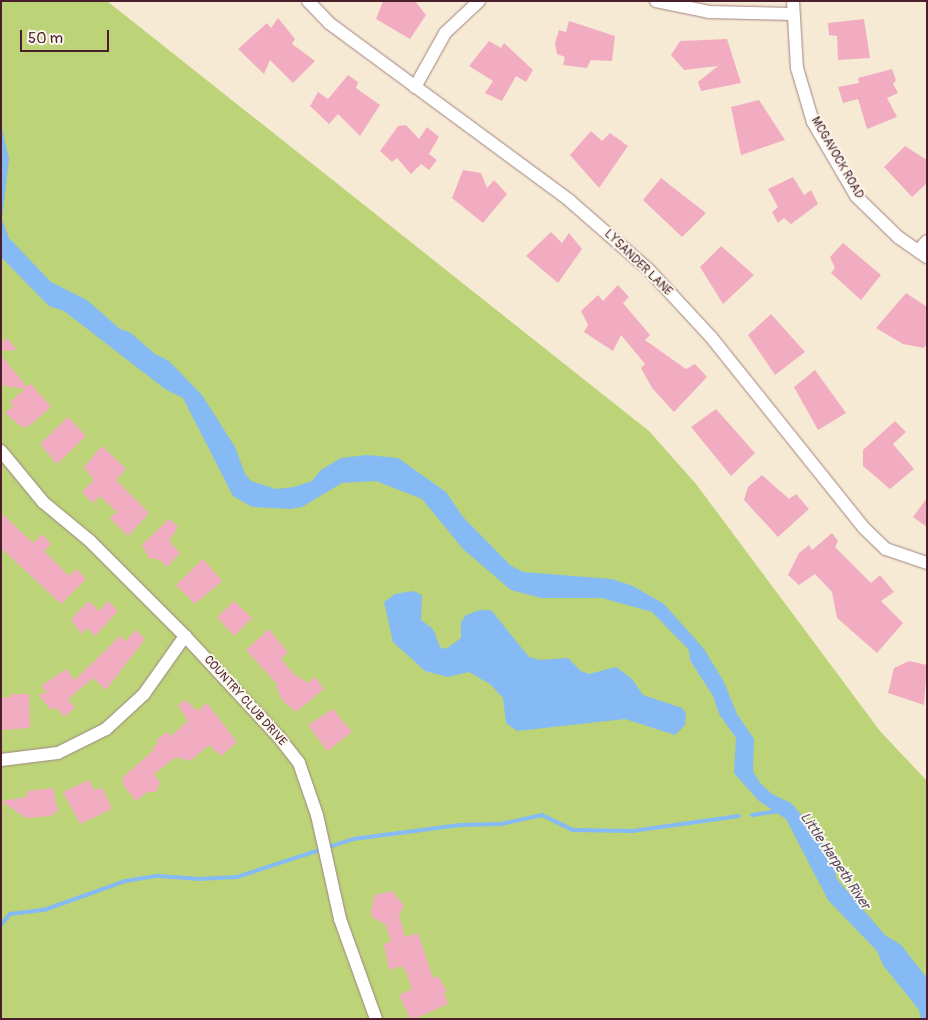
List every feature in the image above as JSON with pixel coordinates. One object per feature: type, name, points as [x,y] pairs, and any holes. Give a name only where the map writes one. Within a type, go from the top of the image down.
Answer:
[{"type":"street","name":"LYSANDER LANE","points":[[308,1],[329,23],[570,201],[648,269],[711,337],[864,528],[886,549],[927,563]]},
{"type":"street","points":[[415,87],[445,33],[478,1]]},
{"type":"street","points":[[656,1],[709,12],[792,7]]},
{"type":"street","name":"MCGAVOCK ROAD","points":[[792,7],[797,68],[813,122],[856,196],[898,237],[923,254]]},
{"type":"street","points":[[923,254],[927,241]]},
{"type":"street","name":"COUNTRY CLUB DRIVE","points":[[1,451],[43,502],[90,542],[185,636],[278,736],[299,763],[320,830],[344,933],[376,1019]]},
{"type":"street","points":[[1,760],[58,753],[106,729],[144,694],[185,636]]},
{"type":"green space","points":[[1,1],[107,1],[649,431],[696,484],[880,731],[927,781],[927,1019],[1,1019]]},
{"type":"water","points":[[1,124],[9,159],[2,219],[9,238],[51,282],[87,300],[120,329],[131,333],[155,354],[169,361],[202,395],[235,447],[245,474],[251,481],[276,489],[294,487],[312,481],[321,470],[341,458],[367,455],[398,458],[446,492],[463,517],[510,565],[523,572],[612,579],[633,586],[664,604],[704,649],[724,682],[737,714],[754,739],[753,771],[760,783],[772,794],[791,803],[808,822],[835,862],[836,878],[885,935],[901,945],[927,978],[927,1019],[921,1019],[919,1010],[883,965],[877,951],[828,900],[786,819],[759,801],[734,773],[736,738],[719,714],[713,696],[690,660],[689,650],[652,612],[602,598],[541,598],[511,590],[463,549],[422,499],[376,481],[342,483],[302,507],[290,509],[252,507],[233,496],[183,398],[165,389],[64,311],[49,306],[1,257]]},
{"type":"water","points":[[413,591],[422,595],[421,620],[433,629],[440,647],[446,649],[461,638],[461,622],[466,615],[480,610],[491,610],[529,657],[540,660],[568,658],[581,671],[589,674],[616,667],[632,679],[643,695],[682,708],[686,713],[685,725],[675,735],[625,719],[517,731],[506,723],[503,698],[490,684],[469,672],[448,677],[425,671],[393,642],[384,602],[395,594]]},
{"type":"building","points":[[383,1],[415,1],[426,15],[410,39],[376,19]]},
{"type":"building","points":[[278,18],[295,39],[292,44],[315,61],[293,83],[270,60],[264,74],[238,49],[267,23],[271,28]]},
{"type":"building","points":[[864,19],[870,58],[838,60],[837,36],[829,35],[828,23]]},
{"type":"building","points":[[569,21],[615,36],[612,61],[591,60],[587,68],[563,65],[565,57],[557,54],[555,43],[559,30],[566,32]]},
{"type":"building","points":[[727,39],[741,83],[701,91],[698,82],[718,66],[684,70],[671,55],[680,41]]},
{"type":"building","points":[[489,41],[501,48],[504,43],[533,70],[526,82],[516,76],[502,101],[485,93],[493,81],[469,66]]},
{"type":"building","points":[[892,69],[896,80],[893,84],[898,93],[887,98],[897,117],[867,129],[858,99],[843,103],[838,87],[859,83],[858,78]]},
{"type":"building","points":[[348,75],[358,82],[356,88],[380,105],[360,136],[338,114],[329,124],[310,106],[318,92],[328,99]]},
{"type":"building","points":[[759,100],[785,140],[741,155],[731,107]]},
{"type":"building","points":[[406,125],[419,139],[427,127],[439,137],[429,154],[437,160],[429,170],[421,164],[411,174],[397,158],[392,162],[380,151],[398,126]]},
{"type":"building","points":[[591,131],[602,141],[610,133],[628,146],[599,188],[570,155]]},
{"type":"building","points":[[905,146],[927,160],[927,183],[912,197],[884,167]]},
{"type":"building","points":[[463,170],[481,173],[487,188],[494,180],[507,194],[483,223],[452,198]]},
{"type":"building","points":[[793,177],[804,195],[811,190],[818,204],[791,224],[784,218],[778,223],[772,212],[778,207],[768,189]]},
{"type":"building","points":[[661,178],[706,213],[682,237],[643,200]]},
{"type":"building","points":[[551,232],[562,243],[569,233],[582,249],[558,283],[526,256]]},
{"type":"building","points":[[843,243],[881,275],[861,300],[831,273],[835,268],[830,257]]},
{"type":"building","points":[[721,246],[754,275],[723,304],[700,267]]},
{"type":"building","points":[[618,285],[629,297],[623,303],[650,335],[645,340],[686,369],[695,364],[707,377],[674,412],[652,388],[641,368],[645,364],[621,335],[613,351],[584,332],[588,325],[581,311],[598,295],[603,301]]},
{"type":"building","points":[[906,293],[927,307],[927,343],[924,348],[903,344],[876,328]]},
{"type":"building","points":[[771,314],[805,352],[775,375],[748,335]]},
{"type":"building","points":[[7,338],[17,350],[1,351],[1,343]]},
{"type":"building","points":[[1,355],[27,387],[31,384],[51,407],[28,427],[26,425],[23,428],[5,413],[14,406],[10,402],[25,389],[1,385]]},
{"type":"building","points":[[815,370],[846,413],[818,430],[794,387]]},
{"type":"building","points":[[716,409],[755,453],[731,476],[691,427]]},
{"type":"building","points":[[68,417],[86,436],[57,464],[40,444]]},
{"type":"building","points":[[895,421],[906,432],[893,444],[914,469],[890,489],[863,466],[863,450]]},
{"type":"building","points":[[102,446],[126,469],[116,480],[149,513],[128,536],[110,518],[117,512],[100,496],[93,503],[82,492],[94,480],[84,467]]},
{"type":"building","points":[[762,475],[789,499],[796,494],[809,509],[778,537],[744,500],[748,487]]},
{"type":"building","points":[[927,498],[927,527],[913,517]]},
{"type":"building","points":[[1,513],[33,543],[42,534],[51,544],[44,551],[69,576],[77,569],[86,579],[61,604],[1,548]]},
{"type":"building","points":[[169,519],[178,527],[169,541],[180,553],[167,567],[160,560],[149,558],[142,545]]},
{"type":"building","points":[[832,533],[838,541],[835,547],[871,583],[880,575],[894,592],[881,601],[903,623],[877,653],[837,618],[832,592],[815,574],[799,585],[788,575],[799,553],[809,545],[812,550]]},
{"type":"building","points":[[203,559],[222,581],[195,604],[176,585]]},
{"type":"building","points":[[89,601],[99,611],[108,601],[118,611],[95,636],[87,628],[81,634],[71,619]]},
{"type":"building","points":[[234,601],[252,618],[234,636],[217,617]]},
{"type":"building","points":[[269,629],[288,652],[281,659],[294,674],[308,683],[315,677],[324,689],[296,712],[283,701],[276,687],[278,685],[246,650]]},
{"type":"building","points":[[136,630],[145,639],[106,690],[93,678],[68,699],[75,708],[64,717],[56,707],[51,710],[38,694],[47,693],[41,686],[66,669],[75,680],[120,636],[125,641]]},
{"type":"building","points":[[909,661],[927,665],[924,705],[888,693],[894,668]]},
{"type":"building","points":[[11,694],[29,694],[30,728],[1,730],[1,698],[11,697]]},
{"type":"building","points":[[185,700],[198,711],[207,703],[237,742],[221,756],[209,745],[190,761],[176,757],[154,774],[160,782],[156,792],[147,792],[136,801],[122,783],[124,781],[122,778],[154,750],[152,748],[158,743],[156,740],[168,732],[171,736],[188,721],[178,705]]},
{"type":"building","points":[[333,709],[352,732],[327,751],[308,725]]},
{"type":"building","points":[[89,780],[94,790],[102,788],[111,806],[110,810],[80,824],[63,792]]},
{"type":"building","points":[[53,788],[58,812],[52,813],[53,816],[26,818],[1,801],[27,797],[27,791]]},
{"type":"building","points":[[392,891],[404,906],[399,915],[405,937],[418,933],[433,978],[438,976],[447,992],[444,993],[448,1004],[414,1019],[410,1019],[399,995],[412,989],[406,971],[401,966],[389,970],[384,944],[391,942],[386,925],[372,917],[371,911],[375,895]]},
{"type":"waterway","points":[[752,815],[780,811]]},
{"type":"waterway","points":[[1,925],[10,914],[44,910],[125,881],[158,876],[197,879],[237,877],[353,839],[460,825],[501,824],[542,815],[573,830],[632,831],[739,816]]},
{"type":"water label","name":"Little Harpeth River","points":[[835,861]]}]
